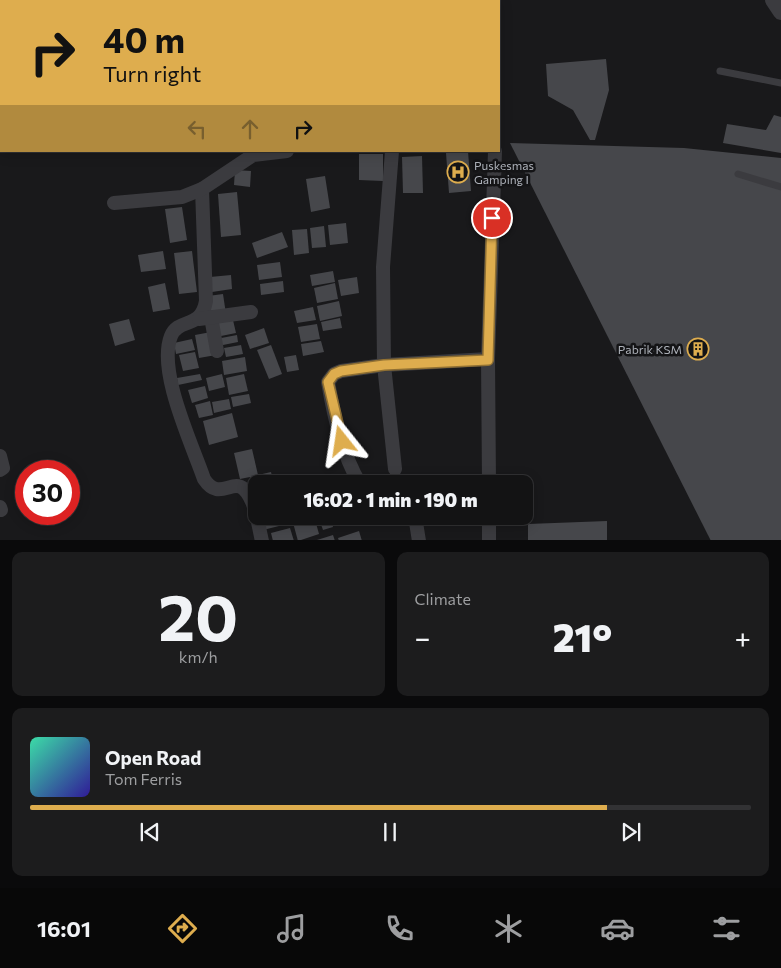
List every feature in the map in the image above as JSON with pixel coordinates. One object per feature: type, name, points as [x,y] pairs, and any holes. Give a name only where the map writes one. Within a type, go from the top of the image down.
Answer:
[{"type":"street","points":[[773,0],[781,12]]},
{"type":"street","points":[[114,203],[182,197],[202,189],[253,155],[278,152]]},
{"type":"street","points":[[392,152],[383,267],[384,365],[394,469]]},
{"type":"street","points":[[489,475],[488,360],[495,152]]},
{"type":"street","points":[[202,189],[206,301],[204,312],[217,351]]},
{"type":"street","points":[[250,312],[205,318],[176,329],[170,338],[170,385],[204,479],[210,488],[217,490],[239,486],[243,488],[252,503],[262,540]]},
{"type":"street","points":[[356,475],[346,456],[328,382],[334,374],[341,371],[384,365],[488,360]]},
{"type":"street","points":[[0,456],[3,468],[0,470]]},
{"type":"street","points":[[416,525],[419,540]]},
{"type":"street","points":[[489,525],[489,540]]},
{"type":"lane","points":[[720,71],[781,83]]},
{"type":"lane","points":[[738,174],[781,187]]},
{"type":"building","points":[[606,59],[609,90],[595,140],[590,140],[573,110],[548,96],[546,64]]},
{"type":"building","points":[[774,115],[781,117],[781,153],[723,143],[727,124],[766,130]]},
{"type":"building","name":"Pabrik KSM","points":[[510,143],[684,148],[781,158],[781,540],[710,540]]},
{"type":"building","name":"Puskesmas Gamping I","points":[[468,152],[471,191],[449,193],[446,153]]},
{"type":"building","points":[[359,154],[383,154],[383,181],[359,180]]},
{"type":"building","points":[[422,156],[423,193],[403,193],[402,157]]},
{"type":"building","points":[[235,170],[251,171],[250,187],[234,185]]},
{"type":"building","points":[[325,176],[330,208],[311,212],[306,179]]},
{"type":"building","points":[[237,192],[241,235],[221,237],[218,194]]},
{"type":"building","points":[[182,207],[187,240],[170,243],[165,209]]},
{"type":"building","points":[[346,223],[348,243],[330,245],[328,225]]},
{"type":"building","points":[[324,226],[326,247],[312,248],[310,228]]},
{"type":"building","points":[[307,229],[309,253],[294,255],[292,230]]},
{"type":"building","points":[[282,232],[288,247],[257,258],[252,243]]},
{"type":"building","points":[[163,251],[166,269],[141,272],[138,255]]},
{"type":"building","points":[[192,251],[197,292],[179,294],[174,253]]},
{"type":"building","points":[[280,262],[282,277],[259,280],[257,265]]},
{"type":"building","points":[[333,271],[335,282],[312,286],[310,275]]},
{"type":"building","points":[[231,275],[232,289],[212,292],[210,277]]},
{"type":"building","points":[[357,277],[359,293],[341,296],[338,280]]},
{"type":"building","points":[[283,281],[284,292],[261,295],[260,284]]},
{"type":"building","points":[[165,283],[170,309],[153,312],[148,287]]},
{"type":"building","points":[[335,283],[338,299],[317,303],[314,288]]},
{"type":"building","points":[[223,294],[226,314],[210,316],[208,296]]},
{"type":"building","points":[[339,301],[342,316],[320,321],[317,306]]},
{"type":"building","points":[[313,307],[316,320],[297,323],[294,311]]},
{"type":"building","points":[[340,318],[342,328],[323,331],[321,322]]},
{"type":"building","points":[[129,319],[135,340],[115,346],[109,324]]},
{"type":"building","points":[[233,320],[236,333],[216,337],[214,324]]},
{"type":"building","points":[[317,324],[320,339],[301,342],[298,327]]},
{"type":"building","points":[[264,328],[269,343],[250,349],[245,335]]},
{"type":"building","points":[[211,332],[216,355],[199,358],[195,335]]},
{"type":"building","points":[[237,335],[238,342],[218,346],[216,339]]},
{"type":"building","points":[[192,339],[195,350],[176,354],[174,343]]},
{"type":"building","points":[[321,341],[324,352],[303,356],[301,344]]},
{"type":"building","points":[[241,345],[243,354],[226,357],[224,348]]},
{"type":"building","points":[[271,345],[282,374],[269,379],[257,350]]},
{"type":"building","points":[[195,352],[199,368],[183,371],[179,355]]},
{"type":"building","points":[[296,355],[299,370],[287,372],[284,357]]},
{"type":"building","points":[[245,357],[247,371],[224,375],[222,361]]},
{"type":"building","points":[[200,374],[202,380],[178,385],[177,378]]},
{"type":"building","points":[[222,374],[225,387],[209,391],[206,378]]},
{"type":"building","points":[[244,374],[248,391],[229,395],[226,378]]},
{"type":"building","points":[[205,386],[208,398],[192,403],[188,390]]},
{"type":"building","points":[[249,394],[251,403],[233,407],[231,397]]},
{"type":"building","points":[[229,399],[231,409],[214,413],[212,402]]},
{"type":"building","points":[[210,401],[213,415],[199,418],[195,405]]},
{"type":"building","points":[[232,413],[238,437],[209,445],[203,421]]},
{"type":"building","points":[[252,449],[258,475],[248,475],[248,477],[240,479],[234,453]]},
{"type":"building","points":[[271,472],[272,475],[258,475]]},
{"type":"building","points":[[607,521],[607,540],[528,540],[528,525]]},
{"type":"building","points":[[262,525],[283,525],[263,530]]},
{"type":"building","points":[[294,525],[316,525],[319,534],[298,540]]},
{"type":"building","points":[[321,525],[332,525],[333,527],[323,530]]},
{"type":"building","points":[[290,528],[294,540],[273,540],[271,533]]},
{"type":"building","points":[[359,531],[362,540],[339,540],[338,538]]},
{"type":"building","points":[[333,535],[335,540],[317,540]]},
{"type":"place","name":"Puskesmas Gamping I","points":[[458,172]]},
{"type":"place","name":"Pabrik KSM","points":[[698,349]]},
{"type":"route","points":[[342,441],[328,382],[334,374],[341,371],[384,365],[488,360],[492,218]]}]
